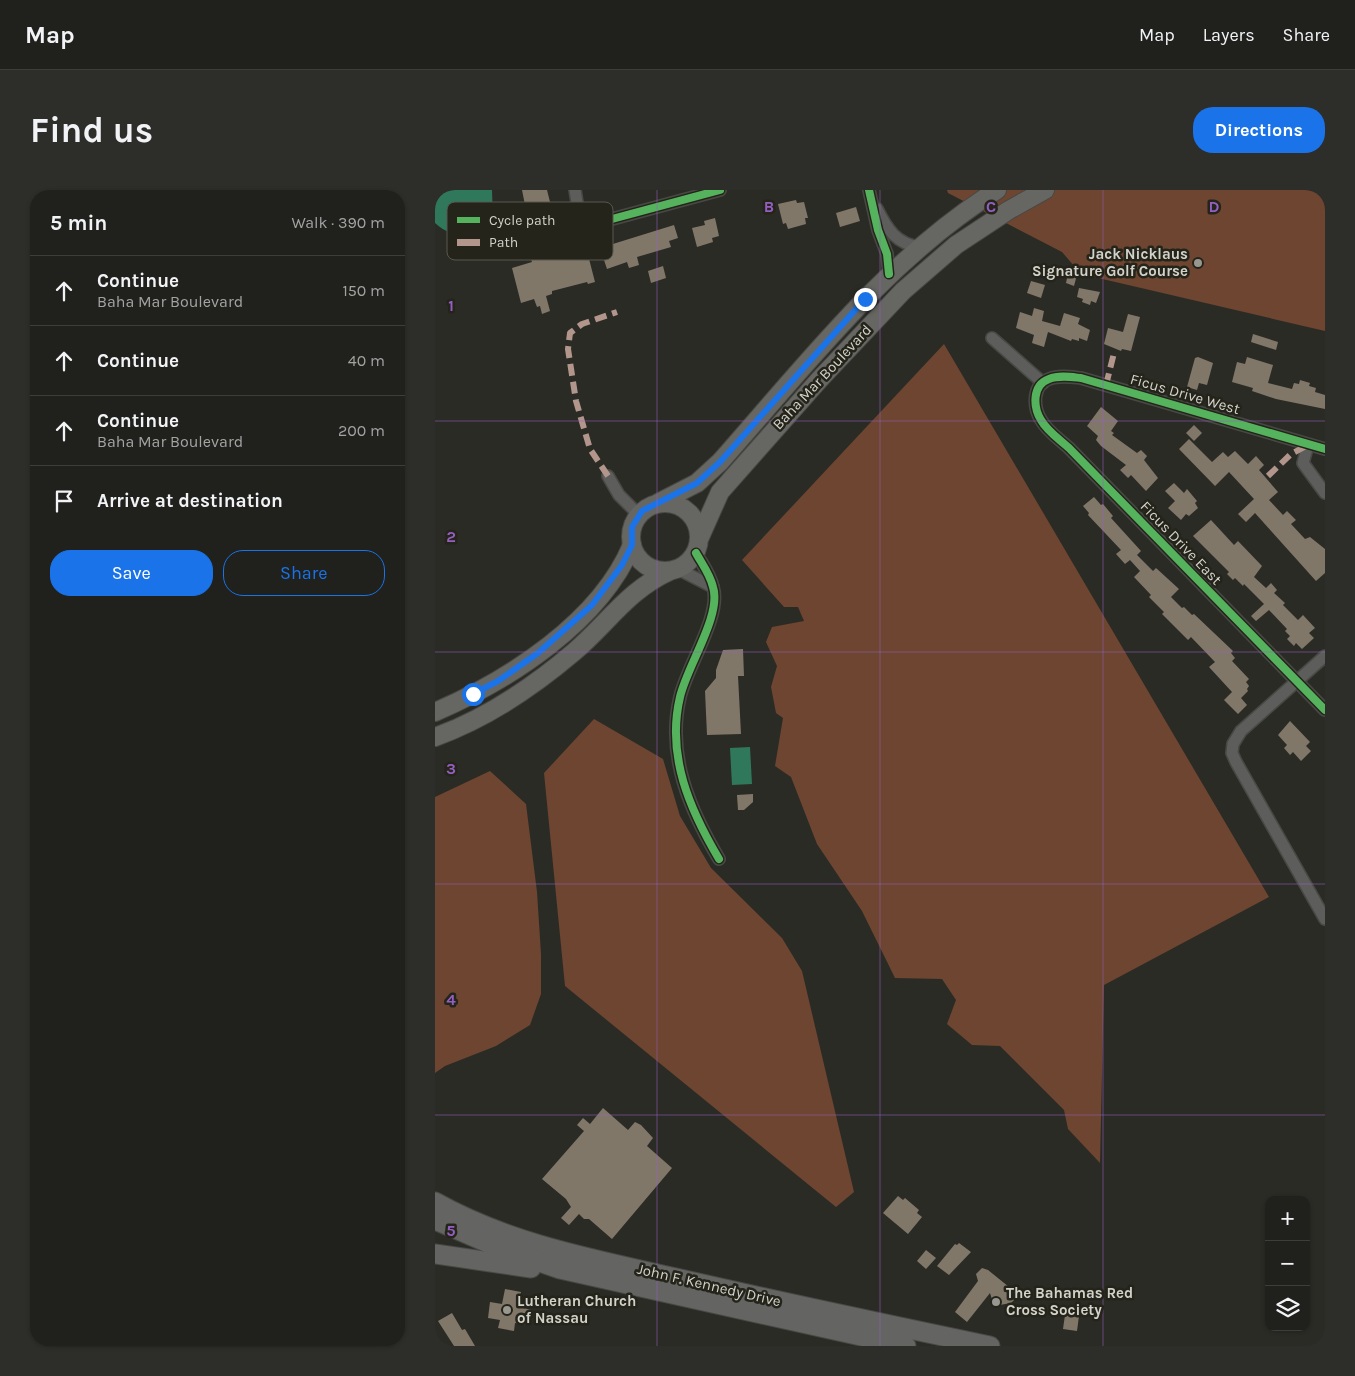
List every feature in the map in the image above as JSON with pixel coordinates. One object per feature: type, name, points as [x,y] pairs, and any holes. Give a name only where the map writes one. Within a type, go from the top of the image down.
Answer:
[{"type":"highway","name":"John F. Kennedy Drive","points":[[435,1202],[463,1218],[507,1235],[559,1251],[810,1308],[991,1346]]},
{"type":"highway","name":"John F. Kennedy Drive","points":[[435,1220],[502,1249],[559,1269],[906,1346]]},
{"type":"highway","points":[[435,1254],[539,1269],[559,1269]]},
{"type":"main road","name":"Baha Mar Boulevard","points":[[658,503],[697,483],[720,462],[889,274],[954,219],[997,190]]},
{"type":"main road","name":"Baha Mar Boulevard","points":[[698,545],[720,492],[812,387],[903,291],[932,264],[963,240],[1009,210],[1045,190]]},
{"type":"main road","points":[[435,737],[497,706],[544,675],[594,633],[636,590],[685,566],[698,545],[696,522],[687,510],[673,504],[658,503],[650,506],[639,515],[632,527],[632,545],[634,553],[646,566],[661,572],[674,570]]},
{"type":"main road","points":[[435,712],[498,681],[556,639],[607,587],[622,565],[632,545]]},
{"type":"street","points":[[613,218],[719,190]]},
{"type":"street","points":[[871,196],[893,235],[905,244],[920,247]]},
{"type":"street","points":[[871,196],[878,230],[889,261],[889,274]]},
{"type":"street","points":[[992,338],[1041,385]]},
{"type":"street","name":"Ficus Drive West","points":[[1041,385],[1048,379],[1061,376],[1081,378],[1325,449]]},
{"type":"street","name":"Ficus Drive East","points":[[1041,385],[1035,398],[1036,410],[1041,420],[1051,432],[1069,448],[1325,710]]},
{"type":"street","points":[[1308,445],[1303,463],[1325,493]]},
{"type":"street","points":[[608,476],[619,495],[639,515]]},
{"type":"street","points":[[698,545],[716,596],[713,617],[689,669],[680,698],[676,727],[680,773],[686,794],[698,824],[719,859]]},
{"type":"street","points":[[674,570],[713,587]]},
{"type":"street","points":[[1325,656],[1241,732],[1233,744],[1231,753],[1245,782],[1325,919]]},
{"type":"shaded area","points":[[435,190],[492,190],[492,202],[447,202],[447,231],[435,223]]},
{"type":"shaded area","name":"Jack Nicklaus Signature Golf Course","points":[[947,190],[1325,190],[1325,331],[1081,274],[1062,252],[948,193]]},
{"type":"shaded area","points":[[944,344],[1269,897],[1104,985],[1100,1163],[1068,1129],[1064,1110],[1000,1046],[972,1045],[947,1024],[956,1000],[942,979],[895,978],[862,911],[817,844],[791,777],[775,766],[783,718],[776,713],[771,687],[777,666],[766,642],[772,627],[804,621],[798,607],[784,607],[742,560]]},
{"type":"shaded area","points":[[594,719],[663,759],[680,816],[711,868],[782,938],[802,971],[854,1192],[836,1207],[565,986],[544,773]]},
{"type":"shaded area","points":[[750,747],[752,784],[732,785],[730,748]]},
{"type":"shaded area","points":[[490,771],[526,804],[537,892],[541,954],[541,994],[530,1025],[496,1046],[445,1066],[435,1073],[435,797]]},
{"type":"building","points":[[522,190],[547,190],[550,202],[524,202]]},
{"type":"building","points":[[796,200],[797,203],[804,202],[808,218],[805,218],[806,224],[788,229],[786,223],[783,224],[778,204]]},
{"type":"building","points":[[856,207],[860,221],[840,227],[836,213]]},
{"type":"building","points":[[715,218],[719,236],[712,238],[713,242],[697,247],[692,228],[705,225],[704,221]]},
{"type":"building","points":[[674,225],[678,238],[669,241],[671,247],[637,257],[639,265],[629,268],[627,262],[607,269],[604,260],[613,260],[613,244]]},
{"type":"building","points":[[531,260],[589,260],[595,282],[588,284],[587,282],[552,291],[552,294],[546,296],[550,311],[542,314],[540,306],[537,307],[534,299],[521,303],[512,268],[532,262]]},
{"type":"building","points":[[663,266],[666,278],[651,283],[648,271]]},
{"type":"building","points":[[1069,269],[1078,271],[1074,286],[1066,283]]},
{"type":"building","points":[[1031,281],[1045,285],[1041,298],[1027,293]]},
{"type":"building","points":[[1079,288],[1100,292],[1096,303],[1091,301],[1090,305],[1082,302],[1083,299],[1077,297]]},
{"type":"building","points":[[1034,308],[1044,311],[1042,321],[1060,326],[1064,313],[1080,318],[1078,324],[1090,330],[1087,341],[1079,338],[1079,341],[1072,339],[1071,341],[1048,332],[1044,347],[1032,343],[1034,335],[1016,328],[1020,312],[1032,316]]},
{"type":"building","points":[[1128,314],[1140,317],[1131,351],[1122,349],[1121,351],[1104,344],[1108,328],[1123,332]]},
{"type":"building","points":[[1253,334],[1278,342],[1276,350],[1251,342]]},
{"type":"building","points":[[1198,357],[1213,363],[1207,385],[1199,383],[1197,390],[1187,387],[1195,358]]},
{"type":"building","points":[[1247,357],[1273,365],[1268,383],[1292,389],[1294,383],[1299,384],[1300,380],[1310,383],[1309,386],[1316,388],[1315,392],[1325,395],[1325,409],[1276,399],[1252,391],[1253,388],[1232,382],[1237,362],[1245,364]]},
{"type":"building","points":[[1101,407],[1118,421],[1111,431],[1114,433],[1112,435],[1137,453],[1141,450],[1147,456],[1144,460],[1158,478],[1146,491],[1131,475],[1128,478],[1120,470],[1126,465],[1101,446],[1096,440],[1098,436],[1087,426]]},
{"type":"building","points":[[1194,425],[1202,433],[1194,441],[1186,433]]},
{"type":"building","points":[[1189,439],[1212,462],[1223,452],[1228,457],[1235,451],[1248,464],[1256,456],[1264,465],[1259,470],[1278,492],[1269,500],[1283,515],[1287,511],[1296,520],[1291,524],[1305,539],[1310,537],[1325,549],[1325,573],[1316,581],[1255,513],[1246,522],[1238,514],[1254,499],[1229,472],[1215,486],[1179,449]]},
{"type":"building","points":[[1174,483],[1184,493],[1187,489],[1197,501],[1195,503],[1198,508],[1189,516],[1186,514],[1181,520],[1168,508],[1175,501],[1165,491]]},
{"type":"building","points":[[1094,497],[1101,505],[1103,504],[1113,516],[1111,518],[1141,551],[1137,555],[1153,571],[1156,568],[1179,589],[1171,597],[1182,608],[1184,607],[1192,615],[1194,614],[1233,651],[1231,653],[1235,658],[1232,661],[1249,679],[1246,682],[1249,686],[1248,691],[1241,698],[1247,705],[1238,714],[1224,700],[1232,692],[1209,667],[1215,662],[1191,637],[1188,640],[1162,614],[1164,612],[1149,597],[1151,595],[1134,577],[1140,571],[1130,560],[1125,564],[1116,554],[1121,550],[1088,515],[1089,513],[1083,506]]},
{"type":"building","points":[[1211,520],[1234,545],[1238,541],[1262,566],[1254,577],[1266,588],[1271,583],[1277,590],[1274,593],[1285,603],[1283,605],[1298,620],[1303,615],[1315,628],[1309,633],[1314,638],[1302,649],[1296,643],[1294,646],[1287,639],[1290,636],[1285,631],[1287,629],[1269,610],[1256,621],[1251,616],[1264,604],[1244,584],[1243,586],[1235,578],[1233,580],[1227,574],[1229,572],[1193,536]]},
{"type":"building","points":[[743,649],[744,676],[738,676],[741,734],[707,735],[705,691],[716,678],[716,670],[723,650]]},
{"type":"building","points":[[1290,721],[1310,742],[1306,746],[1311,751],[1301,761],[1293,752],[1290,755],[1284,748],[1287,745],[1278,735]]},
{"type":"building","points":[[753,794],[753,802],[744,810],[738,810],[737,795]]},
{"type":"building","points":[[603,1108],[628,1130],[635,1122],[641,1125],[653,1138],[647,1146],[672,1168],[612,1239],[589,1219],[584,1219],[579,1214],[569,1225],[561,1218],[571,1207],[566,1199],[542,1179],[584,1131],[577,1125],[583,1118],[590,1124]]},
{"type":"building","points":[[898,1196],[903,1200],[905,1198],[919,1210],[917,1213],[922,1217],[908,1234],[883,1213]]},
{"type":"building","points":[[959,1243],[971,1252],[949,1275],[937,1266],[955,1244]]},
{"type":"building","points":[[926,1250],[936,1258],[926,1269],[917,1261]]},
{"type":"building","points":[[982,1268],[988,1270],[1014,1291],[1016,1298],[1011,1303],[994,1306],[990,1293],[967,1322],[955,1312],[978,1281],[976,1274]]},
{"type":"building","points":[[505,1289],[521,1292],[518,1307],[532,1310],[529,1325],[515,1323],[514,1331],[498,1328],[500,1320],[488,1318],[490,1302],[502,1304]]},
{"type":"building","points":[[452,1313],[462,1330],[465,1329],[475,1346],[454,1346],[438,1321]]},
{"type":"building","points":[[1065,1315],[1079,1316],[1077,1331],[1063,1329]]},
{"type":"marked path","points":[[608,476],[590,449],[576,401],[568,349],[570,333],[582,324],[617,312]]},
{"type":"marked path","points":[[1106,385],[1114,353]]},
{"type":"marked path","points":[[1268,476],[1291,454],[1308,445]]},
{"type":"cycle path","points":[[613,219],[720,190]]},
{"type":"cycle path","points":[[869,190],[878,230],[887,254],[889,274]]},
{"type":"cycle path","points":[[1325,449],[1081,378],[1061,377],[1049,379],[1043,382],[1037,391],[1036,409],[1038,415],[1053,435],[1069,448],[1325,710]]},
{"type":"cycle path","points":[[696,553],[706,569],[713,587],[713,612],[680,697],[676,719],[676,740],[683,782],[690,802],[719,859]]},
{"type":"place","name":"Jack Nicklaus Signature Golf Course","points":[[1198,263]]},
{"type":"place","name":"The Bahamas Red Cross Society","points":[[996,1302]]},
{"type":"place","name":"Lutheran Church of Nassau","points":[[507,1310]]},
{"type":"route","points":[[473,694],[518,668],[556,639],[592,605],[616,576],[627,556],[632,545],[632,527],[642,511],[697,483],[720,462],[865,299]]}]
